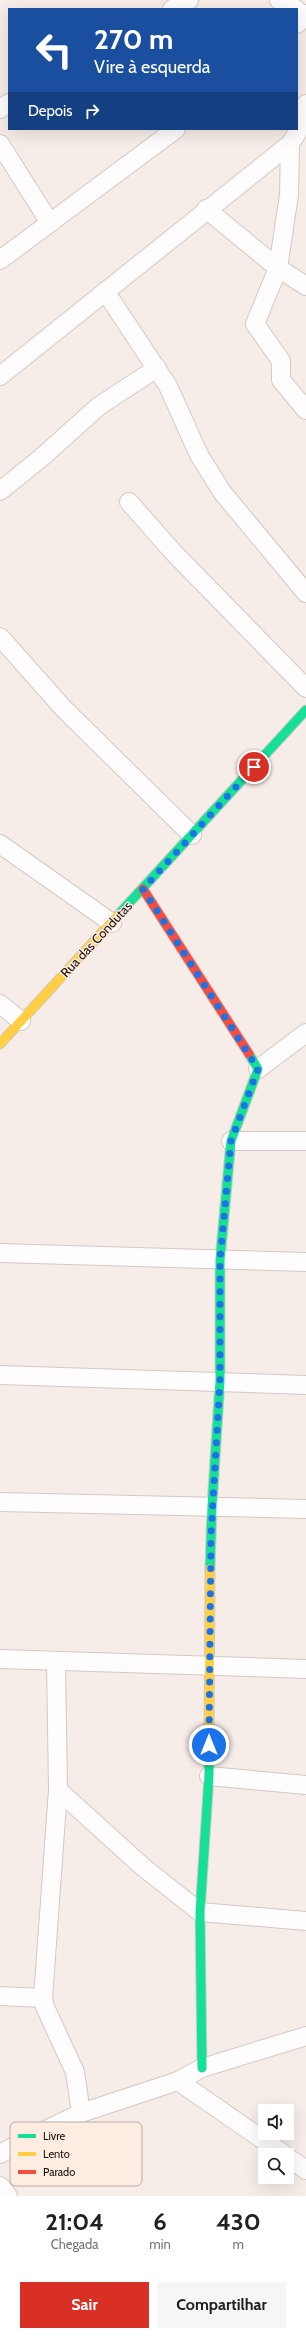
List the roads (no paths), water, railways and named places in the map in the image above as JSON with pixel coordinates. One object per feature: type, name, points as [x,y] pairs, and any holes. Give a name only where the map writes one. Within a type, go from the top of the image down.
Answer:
[{"type":"street","points":[[174,8],[189,0]]},
{"type":"street","points":[[279,0],[294,8]]},
{"type":"street","points":[[298,23],[306,14]]},
{"type":"street","points":[[298,127],[306,104]]},
{"type":"street","points":[[0,260],[175,130]]},
{"type":"street","points":[[0,376],[206,209],[290,144],[297,130]]},
{"type":"street","points":[[0,144],[50,223]]},
{"type":"street","points":[[290,144],[289,195],[278,268],[256,321],[256,328],[281,361],[281,380],[306,410]]},
{"type":"street","points":[[206,209],[278,268],[306,286]]},
{"type":"street","points":[[105,291],[168,386],[199,455],[222,492],[306,593]]},
{"type":"street","points":[[0,491],[41,458],[99,406],[157,368]]},
{"type":"street","points":[[129,502],[173,552],[306,688]]},
{"type":"street","points":[[1,641],[64,709],[192,835]]},
{"type":"street","name":"Rua das Condutas","points":[[0,1044],[306,710]]},
{"type":"street","points":[[0,844],[112,923]]},
{"type":"street","points":[[143,889],[258,1069]]},
{"type":"street","points":[[0,1004],[21,1021]]},
{"type":"street","points":[[202,2068],[200,1912],[209,1776],[208,1666],[212,1506],[220,1381],[220,1260],[231,1141],[258,1069],[306,1033]]},
{"type":"street","points":[[231,1141],[306,1141]]},
{"type":"street","points":[[0,1253],[306,1262]]},
{"type":"street","points":[[0,1375],[306,1385]]},
{"type":"street","points":[[0,1502],[306,1509]]},
{"type":"street","points":[[0,1659],[306,1669]]},
{"type":"street","points":[[56,1661],[58,1790],[43,1998],[45,2007],[75,2072],[78,2082],[81,2113]]},
{"type":"street","points":[[209,1776],[306,1784]]},
{"type":"street","points":[[58,1790],[143,1867],[200,1912],[306,1920]]},
{"type":"street","points":[[0,1996],[43,1998]]},
{"type":"street","points":[[62,2122],[81,2113],[178,2081],[202,2068],[306,2036]]},
{"type":"street","points":[[178,2081],[274,2148]]},
{"type":"street","points":[[0,2154],[10,2149]]},
{"type":"street","points":[[294,2162],[306,2170]]},
{"type":"street","points":[[0,2186],[8,2196]]}]
